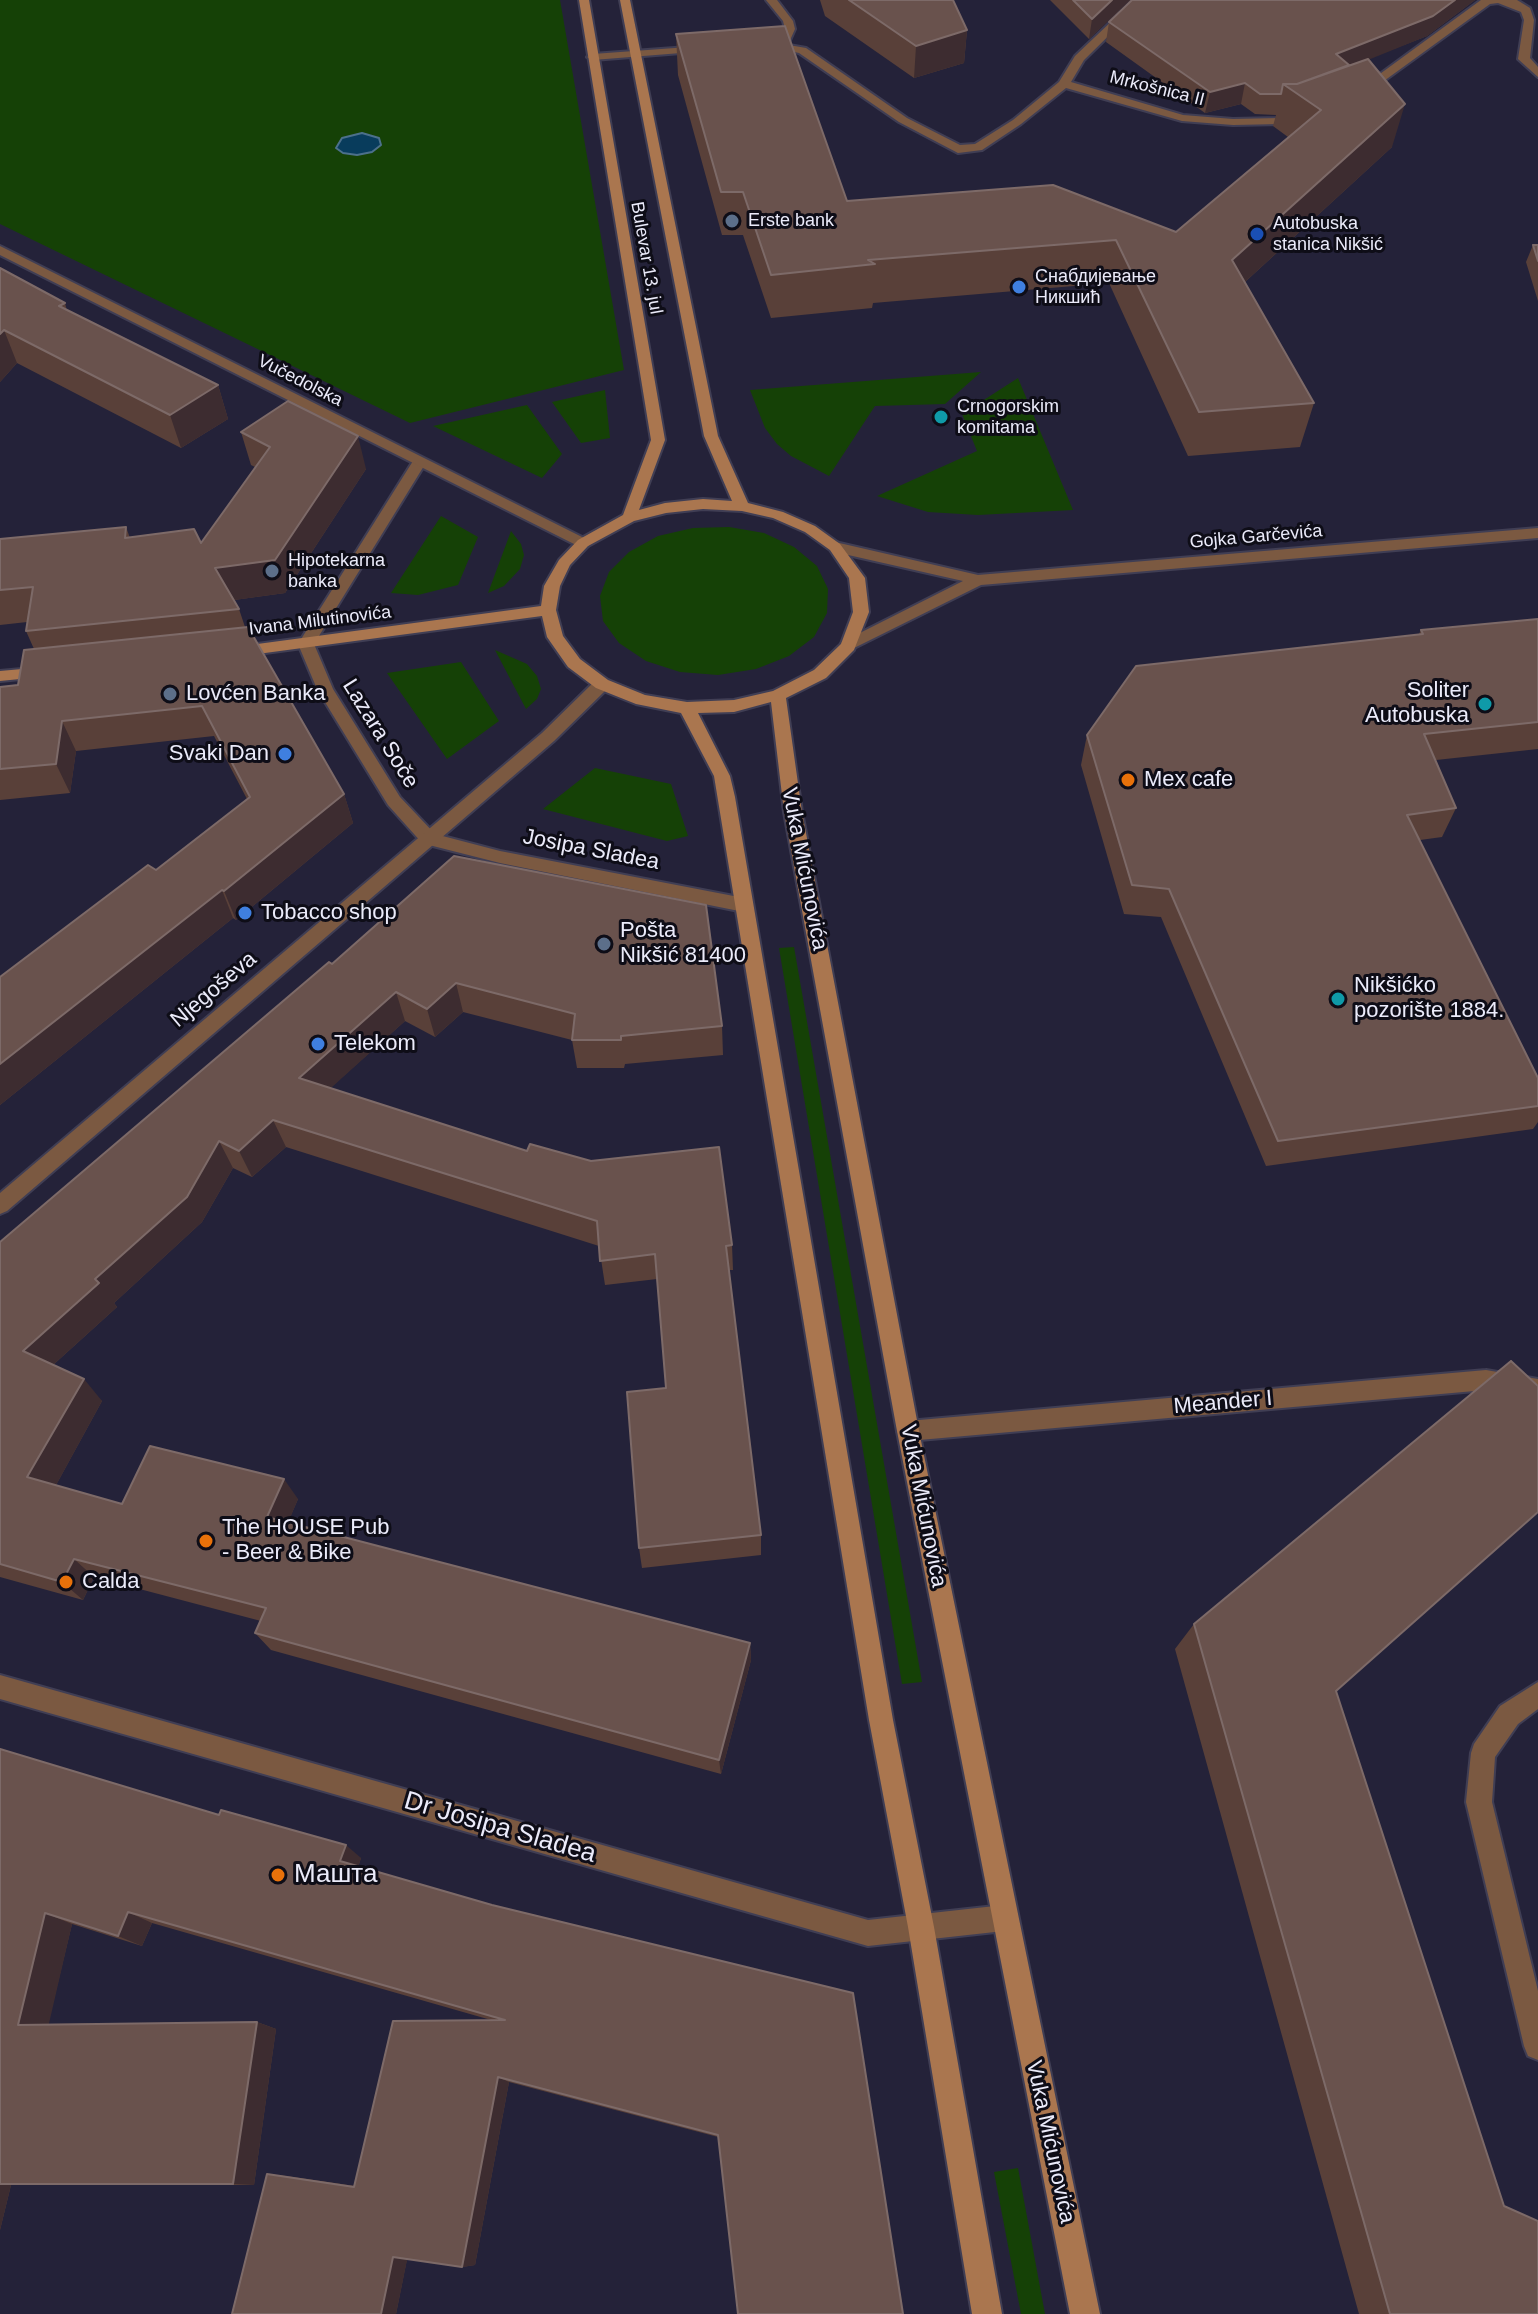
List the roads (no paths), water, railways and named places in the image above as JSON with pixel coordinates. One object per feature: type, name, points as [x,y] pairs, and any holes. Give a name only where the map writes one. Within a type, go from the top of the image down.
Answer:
[{"type":"main road","name":"Bulevar 13. jul","points":[[584,0],[658,440],[629,518]]},
{"type":"main road","name":"Bulevar 13. jul","points":[[625,0],[711,436],[742,506]]},
{"type":"main road","points":[[703,504],[742,506],[778,515],[810,529],[835,547],[857,578],[861,612],[848,646],[820,674],[778,695],[734,706],[687,708],[642,700],[602,684],[574,663],[555,637],[548,610],[552,586],[564,563],[583,543],[629,518],[665,508],[703,504]]},
{"type":"main road","name":"Ivana Milutinovića","points":[[214,654],[548,610]]},
{"type":"main road","points":[[0,676],[62,670]]},
{"type":"main road","name":"Vuka Mićunovića","points":[[778,695],[793,812],[908,1431],[1085,2314]]},
{"type":"main road","points":[[687,708],[722,776],[881,1720],[921,1927],[987,2314]]},
{"type":"street","points":[[771,0],[788,21],[790,29],[783,45]]},
{"type":"street","points":[[756,45],[783,45],[802,50],[903,120],[958,149],[978,147],[1017,122],[1064,84],[1079,58],[1133,1]]},
{"type":"street","points":[[1348,98],[1362,92],[1487,1],[1513,2],[1526,10],[1529,20],[1524,59],[1538,74]]},
{"type":"street","points":[[593,57],[708,48]]},
{"type":"street","name":"Mrkošnica II","points":[[1064,84],[1182,118],[1233,122],[1281,121],[1307,113]]},
{"type":"street","name":"Vučedolska","points":[[0,250],[583,543]]},
{"type":"street","points":[[306,644],[420,461]]},
{"type":"street","name":"Gojka Garčevića","points":[[978,580],[1538,533]]},
{"type":"street","points":[[835,547],[978,580]]},
{"type":"street","points":[[848,646],[978,580]]},
{"type":"street","name":"Lazara Soče","points":[[306,644],[325,689],[394,801],[429,839]]},
{"type":"street","name":"Njegoševa","points":[[0,1205],[548,737],[602,684]]},
{"type":"street","name":"Josipa Sladea","points":[[429,839],[500,857],[744,905]]},
{"type":"street","name":"Meander I","points":[[908,1431],[1486,1380],[1538,1389]]},
{"type":"street","name":"Dr Josipa Sladea","points":[[0,1687],[868,1933],[1004,1918]]},
{"type":"street","points":[[1538,1694],[1509,1715],[1483,1753],[1479,1802],[1538,2046]]},
{"type":"water","points":[[362,133],[379,138],[381,145],[372,152],[357,155],[343,153],[336,148],[342,138]]},
{"type":"place","name":"Erste bank","points":[[732,221]]},
{"type":"place","name":"Autobuska stanica Nikšić","points":[[1257,234]]},
{"type":"place","name":"Снабдијевање Никшић","points":[[1019,287]]},
{"type":"place","name":"Crnogorskim komitama","points":[[941,417]]},
{"type":"place","name":"Hipotekarna banka","points":[[272,571]]},
{"type":"place","name":"Lovćen Banka","points":[[170,694]]},
{"type":"place","name":"Soliter Autobuska","points":[[1485,704]]},
{"type":"place","name":"Svaki Dan","points":[[285,754]]},
{"type":"place","name":"Mex cafe","points":[[1128,780]]},
{"type":"place","name":"Tobacco shop","points":[[245,913]]},
{"type":"place","name":"Pošta Nikšić 81400","points":[[604,944]]},
{"type":"place","name":"Nikšićko pozorište 1884.","points":[[1338,999]]},
{"type":"place","name":"Telekom","points":[[318,1044]]},
{"type":"place","name":"The HOUSE Pub - Beer & Bike","points":[[206,1541]]},
{"type":"place","name":"Calda","points":[[66,1582]]},
{"type":"place","name":"Машта","points":[[278,1875]]}]
